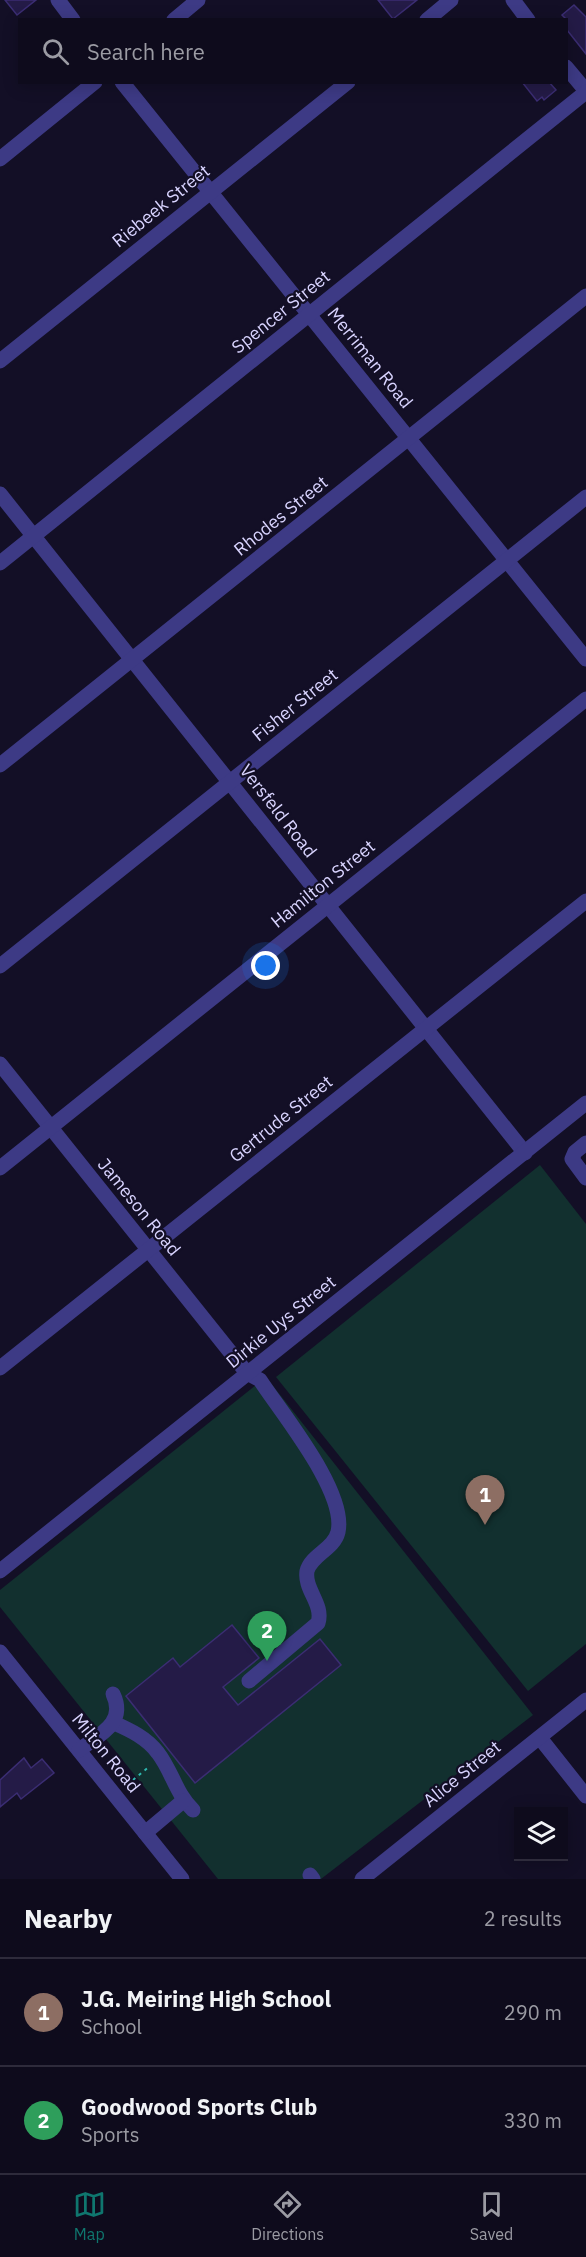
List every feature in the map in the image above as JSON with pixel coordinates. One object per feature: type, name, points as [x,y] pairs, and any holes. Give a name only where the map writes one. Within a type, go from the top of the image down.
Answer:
[{"type":"street","points":[[58,0],[72,18]]},
{"type":"street","points":[[176,18],[198,0]]},
{"type":"street","points":[[429,18],[451,0]]},
{"type":"street","points":[[513,0],[526,18]]},
{"type":"street","points":[[568,68],[586,92]]},
{"type":"street","points":[[0,159],[94,84]]},
{"type":"street","name":"Merriman Road","points":[[124,84],[586,659]]},
{"type":"street","name":"Riebeek Street","points":[[0,361],[345,84]]},
{"type":"street","name":"Spencer Street","points":[[0,563],[586,92]]},
{"type":"street","name":"Rhodes Street","points":[[0,765],[586,296]]},
{"type":"street","name":"Versfeld Road","points":[[0,494],[427,1027],[525,1153]]},
{"type":"street","name":"Fisher Street","points":[[0,966],[586,497]]},
{"type":"street","name":"Hamilton Street","points":[[0,1168],[586,699]]},
{"type":"street","name":"Gertrude Street","points":[[0,1368],[586,901]]},
{"type":"street","name":"Jameson Road","points":[[0,1064],[247,1373],[260,1380],[328,1484],[337,1504],[339,1518],[333,1543],[308,1567],[307,1573],[308,1582],[319,1608],[318,1623],[249,1681]]},
{"type":"street","name":"Dirkie Uys Street","points":[[0,1571],[586,1104]]},
{"type":"street","points":[[585,1174],[573,1162],[573,1155],[586,1143]]},
{"type":"street","name":"Milton Road","points":[[0,1652],[182,1879]]},
{"type":"street","points":[[79,1750],[114,1723],[118,1713],[113,1694]]},
{"type":"street","name":"Alice Street","points":[[363,1879],[586,1700]]},
{"type":"street","points":[[114,1723],[144,1739],[158,1753],[188,1806],[145,1833]]},
{"type":"street","points":[[540,1738],[586,1796]]},
{"type":"green space","points":[[540,1165],[586,1224],[586,1644],[528,1691],[276,1377]]},
{"type":"green space","points":[[266,1377],[533,1715],[321,1879],[218,1879],[0,1607],[0,1590]]},
{"type":"building","points":[[5,0],[36,0],[17,15]]},
{"type":"building","points":[[378,0],[417,0],[394,18]]},
{"type":"building","points":[[574,5],[586,17],[586,54],[568,31],[568,18],[562,15]]},
{"type":"building","points":[[524,84],[551,84],[556,90],[544,100],[542,97],[537,101]]},
{"type":"building","points":[[232,1625],[259,1658],[223,1687],[238,1705],[320,1639],[341,1665],[195,1783],[126,1696],[173,1658],[180,1667]]},
{"type":"building","points":[[24,1758],[31,1768],[42,1759],[54,1773],[21,1799],[17,1793],[0,1807],[0,1780]]},
{"type":"place","name":"J.G. Meiring High School","points":[[485,1525]]},
{"type":"place","name":"Goodwood Sports Club","points":[[267,1661]]}]
